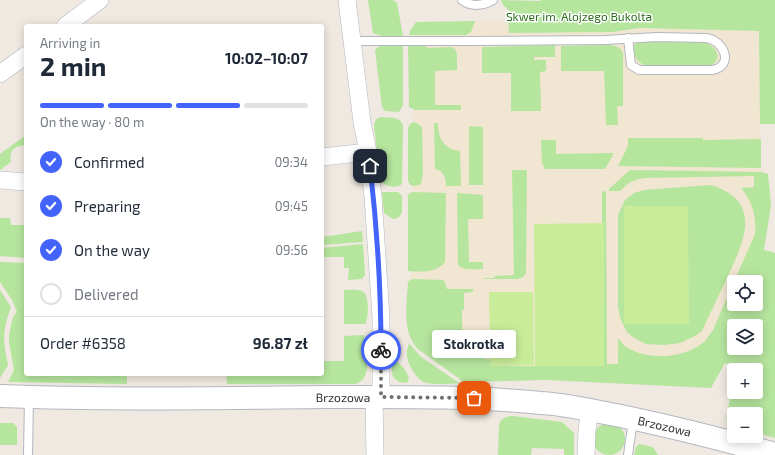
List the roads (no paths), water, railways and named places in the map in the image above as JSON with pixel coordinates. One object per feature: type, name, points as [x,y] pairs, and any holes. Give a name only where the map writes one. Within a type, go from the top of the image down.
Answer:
[{"type":"street","points":[[68,24],[100,0]]},
{"type":"street","points":[[347,0],[373,196],[381,317],[375,455]]},
{"type":"street","points":[[0,74],[24,56]]},
{"type":"street","points":[[324,157],[368,152]]},
{"type":"street","points":[[0,180],[24,182]]},
{"type":"street","name":"Brzozowa","points":[[0,396],[377,397],[482,399],[543,403],[633,418],[716,437],[775,454]]},
{"type":"street","points":[[586,455],[587,430],[590,410]]},
{"type":"lane","points":[[462,0],[466,3],[477,5],[493,0]]},
{"type":"lane","points":[[352,41],[487,41],[657,37],[712,38],[721,47],[725,58],[719,69],[712,70],[639,70],[631,65],[628,38]]},
{"type":"lane","points":[[28,455],[29,397]]},
{"type":"lane","points":[[628,455],[633,418]]},
{"type":"place","name":"Stokrotka","points":[[474,398]]},
{"type":"park label","name":"Skwer im. Alojzego Bukolta","points":[[579,16]]}]
